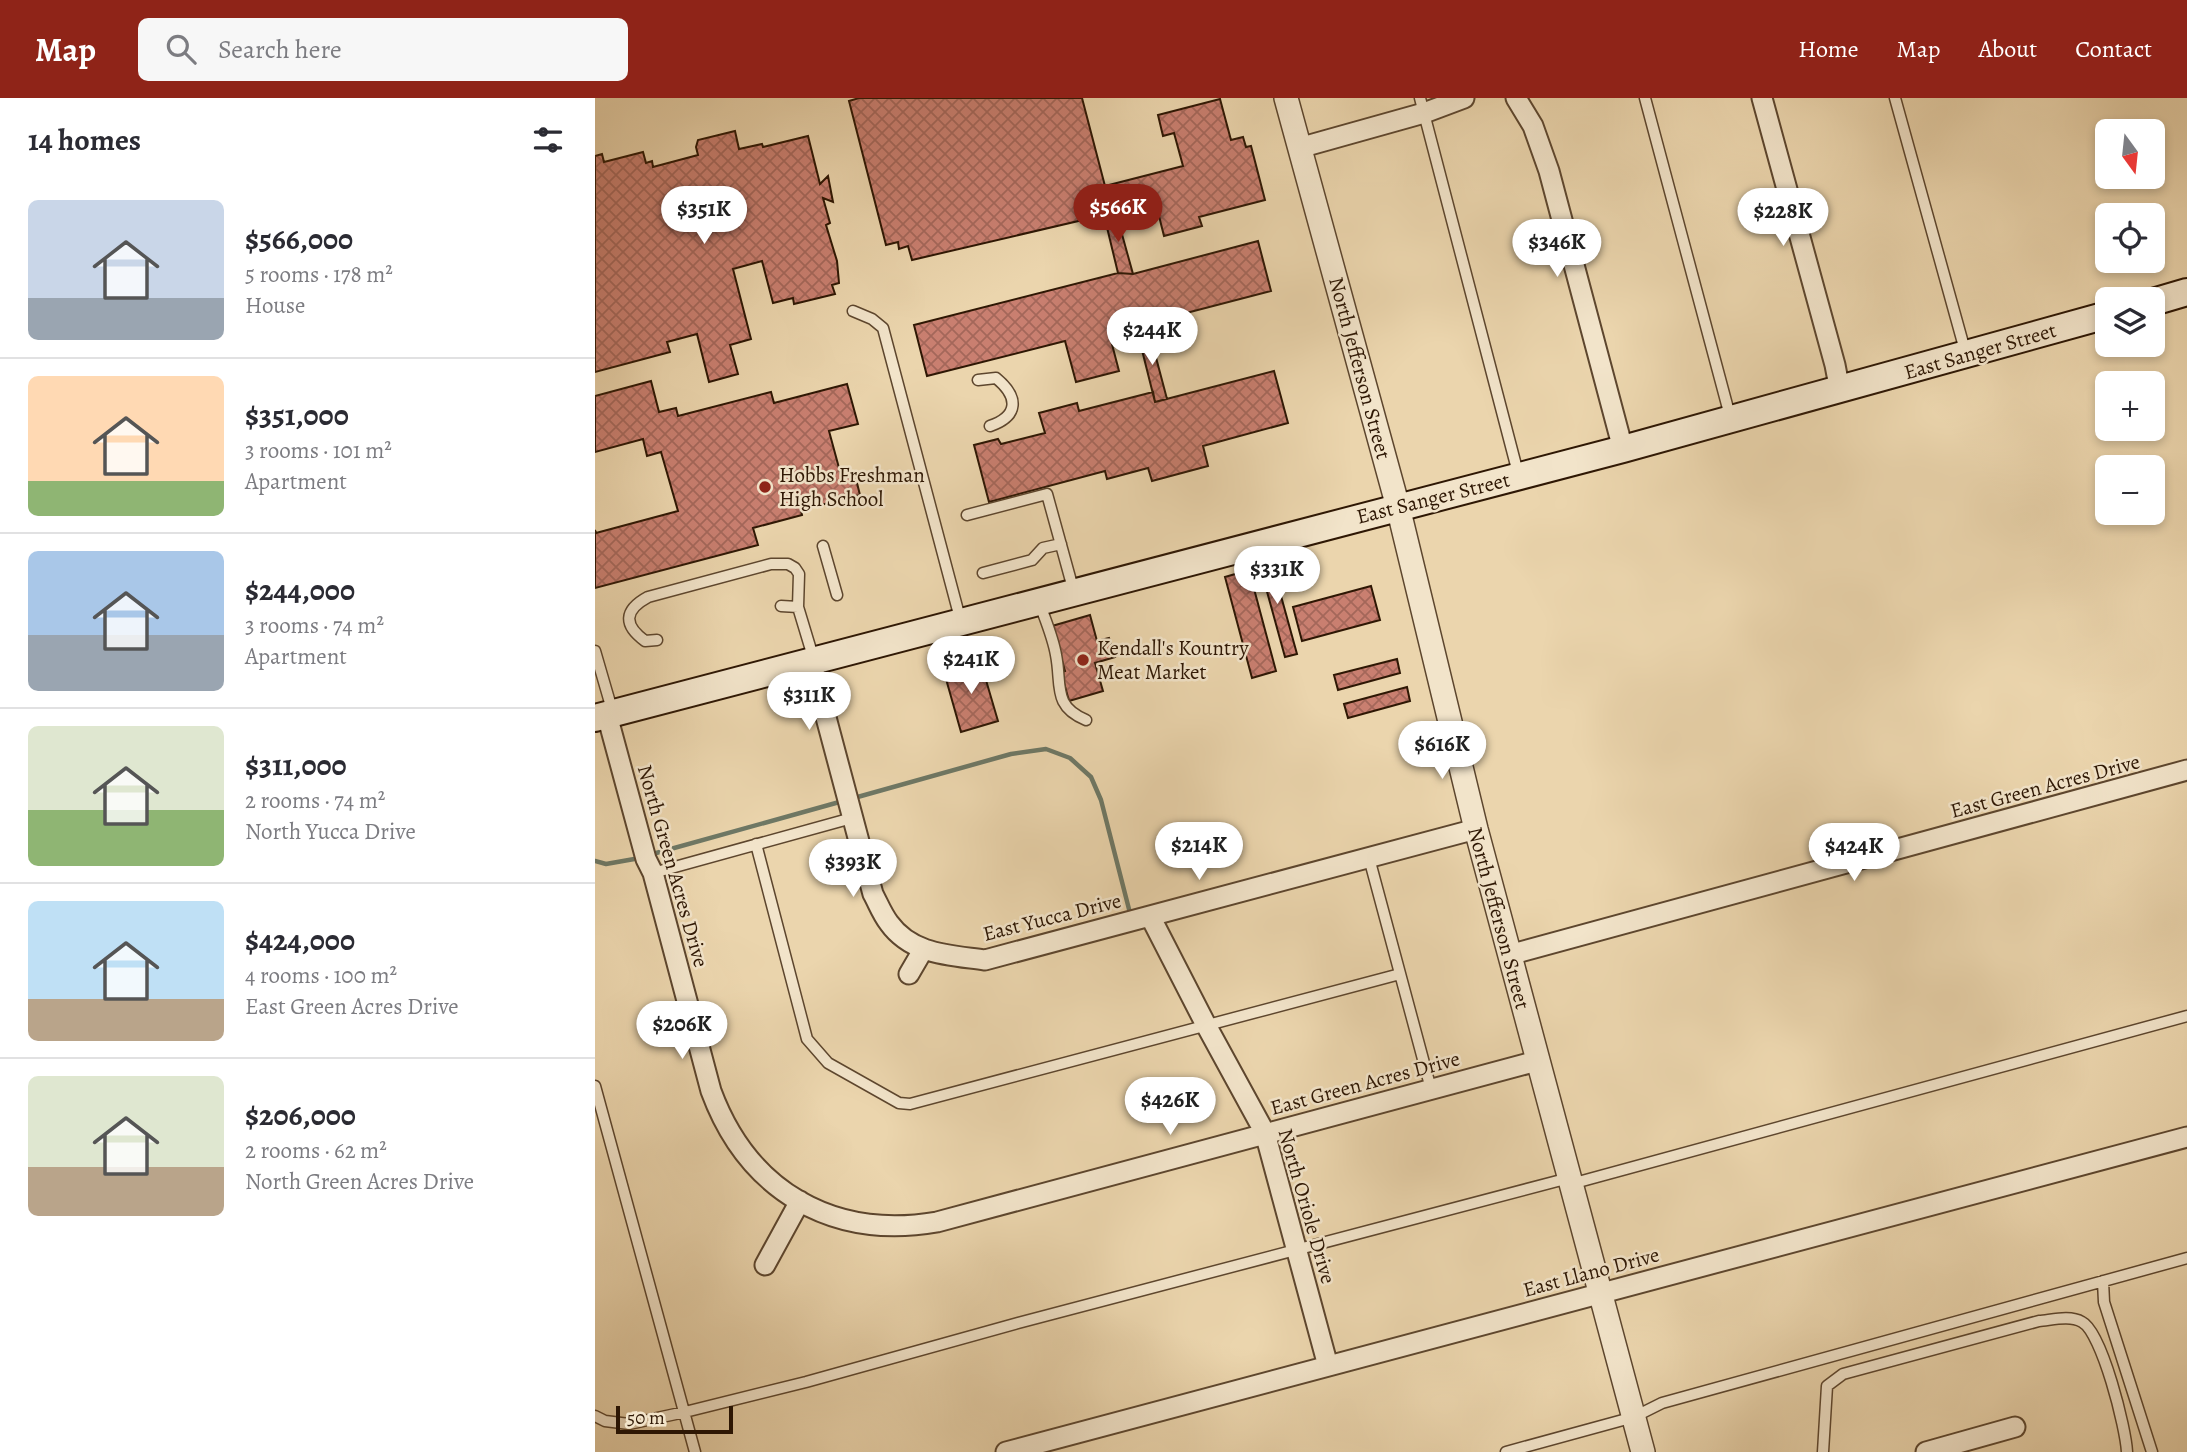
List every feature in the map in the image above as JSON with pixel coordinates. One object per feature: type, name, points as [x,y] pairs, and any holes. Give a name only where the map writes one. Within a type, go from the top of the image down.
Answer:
[{"type":"main road","points":[[2165,298],[2187,292]]},
{"type":"main road","name":"East Sanger Street","points":[[605,716],[1623,449],[2095,318]]},
{"type":"street","name":"North Jefferson Street","points":[[1286,98],[1398,507],[1476,829],[1643,1452]]},
{"type":"street","points":[[1299,148],[1422,105],[1464,98]]},
{"type":"street","points":[[1515,98],[1533,126],[1549,171],[1623,449]]},
{"type":"street","points":[[1762,98],[1840,391]]},
{"type":"street","points":[[812,661],[873,894],[889,923],[901,936],[923,950],[909,974]]},
{"type":"street","name":"North Green Acres Drive","points":[[605,716],[721,1119],[759,1172],[790,1196],[800,1200]]},
{"type":"street","name":"East Green Acres Drive","points":[[1509,955],[2187,770]]},
{"type":"street","name":"East Yucca Drive","points":[[923,950],[985,960],[1476,829]]},
{"type":"street","name":"North Oriole Drive","points":[[1150,916],[1265,1133],[1328,1366]]},
{"type":"street","name":"East Green Acres Drive","points":[[800,1200],[823,1212],[860,1224],[917,1225],[1537,1061]]},
{"type":"street","name":"East Llano Drive","points":[[1006,1452],[2187,1137]]},
{"type":"street","points":[[765,1265],[800,1200]]},
{"type":"street","points":[[1926,1452],[2015,1427]]},
{"type":"lane","points":[[1645,98],[1731,420]]},
{"type":"lane","points":[[1895,98],[1966,355]]},
{"type":"lane","points":[[1422,105],[1519,476]]},
{"type":"lane","points":[[853,311],[872,319],[883,328],[961,622]]},
{"type":"lane","points":[[978,380],[996,378],[1009,390],[1014,406],[1011,414],[989,426]]},
{"type":"lane","points":[[967,515],[1047,494],[1074,592]]},
{"type":"lane","points":[[983,573],[1032,561],[1043,548],[1061,544]]},
{"type":"lane","points":[[823,546],[837,595]]},
{"type":"lane","points":[[657,640],[645,642],[633,632],[629,613],[637,603],[648,597],[771,564],[788,564],[795,568],[799,583],[798,607],[812,661]]},
{"type":"lane","points":[[1038,601],[1056,654],[1058,686],[1065,707],[1086,720]]},
{"type":"lane","points":[[781,606],[798,607]]},
{"type":"lane","points":[[595,651],[605,716]]},
{"type":"lane","points":[[647,859],[756,844],[849,805]]},
{"type":"lane","points":[[756,844],[807,1039],[828,1063],[899,1102],[910,1104],[1400,974]]},
{"type":"lane","points":[[1369,858],[1431,1089]]},
{"type":"lane","points":[[595,1416],[629,1424],[806,1382],[1018,1323],[1570,1181],[2187,1016]]},
{"type":"lane","points":[[595,1086],[695,1452]]},
{"type":"lane","points":[[1506,1452],[1634,1418],[1662,1404],[2187,1258]]},
{"type":"lane","points":[[2103,1281],[2104,1302],[2151,1452]]},
{"type":"lane","points":[[1823,1452],[1827,1385],[1843,1374],[2039,1321],[2065,1318],[2082,1322],[2094,1333],[2113,1388],[2127,1452]]},
{"type":"building","points":[[859,98],[1082,98],[1105,186],[1183,166],[1174,133],[1163,136],[1158,115],[1220,99],[1231,140],[1243,137],[1246,147],[1251,146],[1265,200],[1199,217],[1202,226],[1164,236],[1153,192],[1114,202],[1115,209],[1104,215],[912,260],[908,246],[899,249],[898,242],[886,245],[849,101]]},
{"type":"building","points":[[735,131],[739,149],[762,144],[763,147],[808,136],[820,184],[828,176],[833,202],[823,198],[830,223],[826,225],[837,261],[839,283],[832,285],[835,294],[794,304],[793,298],[773,303],[762,261],[733,269],[751,339],[730,345],[738,374],[709,382],[697,334],[667,342],[670,352],[595,372],[595,156],[602,154],[604,162],[643,152],[646,163],[652,161],[653,167],[698,155],[698,140]]},
{"type":"building","points":[[1115,209],[1133,274],[1118,273],[1104,215]]},
{"type":"building","points":[[1258,241],[1271,291],[1167,318],[1174,345],[1148,351],[1140,320],[1108,329],[1119,371],[1076,382],[1065,341],[927,376],[914,325],[1118,273],[1133,274]]},
{"type":"building","points":[[1140,320],[1148,351],[1154,350],[1167,399],[1155,402],[1135,322]]},
{"type":"building","points":[[1274,371],[1288,423],[1203,446],[1208,466],[1152,481],[1148,468],[1107,479],[1105,471],[989,502],[974,445],[998,439],[1001,444],[1045,433],[1039,413],[1077,403],[1079,411],[1153,392],[1155,402]]},
{"type":"building","name":"Hobbs Freshman High School","points":[[651,381],[659,412],[676,408],[678,416],[771,392],[774,403],[847,384],[858,424],[829,431],[842,479],[855,475],[860,495],[801,510],[802,515],[753,528],[758,545],[595,588],[595,530],[596,533],[678,511],[661,452],[647,456],[643,439],[595,452],[595,396]]},
{"type":"building","points":[[1270,556],[1297,654],[1285,657],[1258,559]]},
{"type":"building","points":[[1249,570],[1276,671],[1252,678],[1225,577]]},
{"type":"building","points":[[1371,586],[1380,620],[1302,641],[1293,607]]},
{"type":"building","name":"Kendall's Kountry Meat Market","points":[[1090,615],[1097,641],[1109,638],[1115,657],[1095,663],[1103,691],[1069,701],[1061,672],[1065,671],[1052,626]]},
{"type":"building","points":[[968,653],[974,673],[983,670],[998,721],[961,732],[946,679],[958,675],[952,657]]},
{"type":"building","points":[[1397,659],[1400,673],[1338,690],[1334,675]]},
{"type":"building","points":[[1407,687],[1410,701],[1348,718],[1344,704]]},
{"type":"waterway","points":[[854,798],[1011,754],[1046,749],[1070,758],[1091,777],[1101,800],[1131,917]]},
{"type":"waterway","points":[[649,855],[843,801]]},
{"type":"waterway","points":[[595,861],[606,864],[640,858]]},
{"type":"place","name":"Hobbs Freshman High School","points":[[765,487]]},
{"type":"place","name":"Kendall's Kountry Meat Market","points":[[1083,660]]}]
